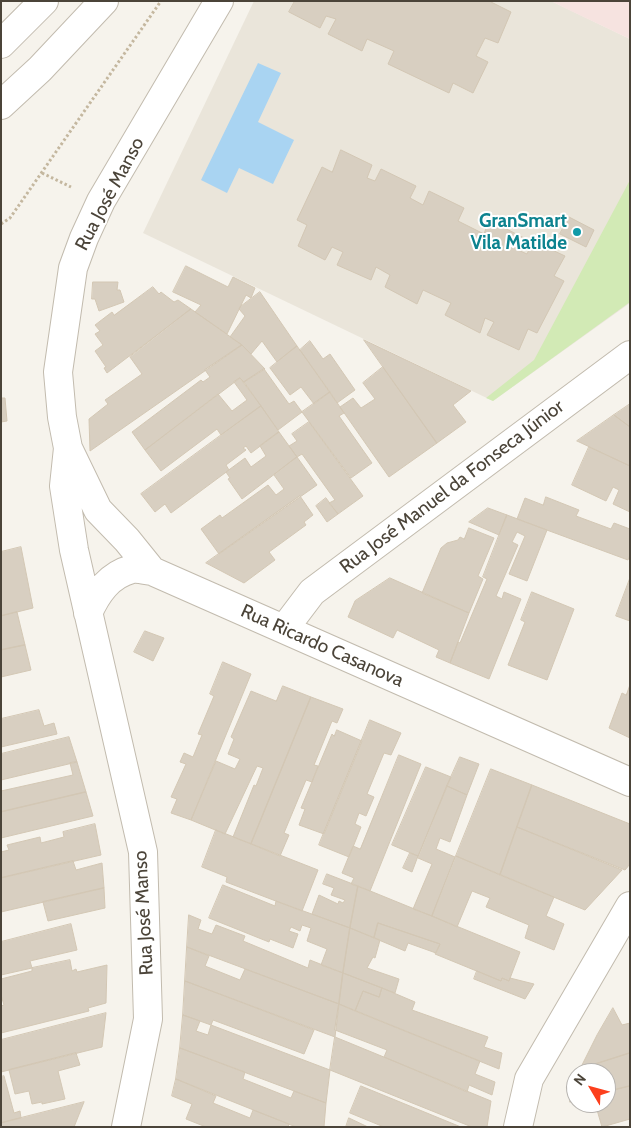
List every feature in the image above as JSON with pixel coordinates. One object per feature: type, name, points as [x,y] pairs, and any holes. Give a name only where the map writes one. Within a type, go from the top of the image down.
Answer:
[{"type":"street","points":[[1,44],[44,1]]},
{"type":"street","points":[[1,105],[40,69],[104,1]]},
{"type":"street","name":"Rua José Manso","points":[[126,1127],[148,1019],[143,852],[74,550],[64,486],[68,448],[62,417],[58,372],[73,268],[84,238],[101,202],[219,1]]},
{"type":"street","name":"Rua José Manuel da Fonseca Júnior","points":[[284,629],[312,592],[630,355]]},
{"type":"street","name":"Rua Ricardo Casanova","points":[[68,448],[98,510],[127,540],[152,571],[630,782]]},
{"type":"street","points":[[88,613],[103,587],[114,576],[133,569],[152,571]]},
{"type":"street","points":[[518,1127],[529,1079],[630,906]]},
{"type":"path","points":[[1,224],[10,218],[161,1]]},
{"type":"shaded area","points":[[254,1],[551,1],[630,39],[630,303],[493,401],[143,233]]},
{"type":"shaded area","points":[[551,1],[630,1],[630,39],[569,10]]},
{"type":"green space","points":[[630,180],[630,302],[493,401],[486,398],[534,360]]},
{"type":"water","points":[[258,63],[281,73],[258,122],[294,140],[273,184],[239,168],[227,193],[201,180]]},
{"type":"building","points":[[295,1],[492,1],[511,12],[498,43],[485,38],[476,56],[488,62],[473,93],[453,83],[449,93],[388,64],[394,51],[367,39],[362,51],[328,34],[336,19],[326,16],[320,28],[289,12]]},
{"type":"building","points":[[341,150],[372,165],[367,178],[375,181],[381,169],[416,186],[410,198],[423,205],[429,191],[464,208],[458,221],[484,234],[489,220],[524,238],[518,250],[527,254],[533,241],[565,256],[554,276],[564,281],[537,333],[528,329],[519,350],[487,335],[494,322],[485,318],[480,333],[445,315],[451,303],[423,290],[417,304],[385,287],[390,275],[376,267],[371,280],[337,265],[343,252],[332,247],[325,260],[298,246],[307,225],[297,220],[322,167],[332,172]]},
{"type":"building","name":"GranSmart Vila Matilde","points":[[569,217],[594,230],[586,247],[560,234]]},
{"type":"building","points":[[186,266],[228,287],[233,277],[255,288],[251,298],[246,295],[227,334],[195,312],[201,305],[173,292]]},
{"type":"building","points":[[93,282],[118,282],[117,290],[120,290],[124,302],[99,311],[95,299],[92,299]]},
{"type":"building","points":[[153,287],[159,294],[161,292],[174,302],[178,300],[191,309],[107,373],[104,368],[106,367],[95,351],[103,345],[95,334],[100,331],[95,325],[112,312],[114,315]]},
{"type":"building","points":[[260,292],[297,346],[277,362],[262,341],[251,354],[230,337],[245,316],[239,309],[240,307]]},
{"type":"building","points":[[191,309],[242,345],[90,451],[89,419],[108,404],[105,400],[142,374],[130,357]]},
{"type":"building","points":[[364,340],[471,391],[453,405],[466,422],[437,443]]},
{"type":"building","points":[[310,341],[323,359],[330,354],[355,390],[337,403],[300,350]]},
{"type":"building","points":[[242,345],[265,369],[244,382],[240,378],[145,450],[132,432],[201,380],[203,382],[210,377],[205,370]]},
{"type":"building","points":[[297,346],[330,392],[314,404],[301,387],[290,395],[270,368]]},
{"type":"building","points":[[383,367],[437,443],[389,477],[340,407],[353,398],[361,408],[375,399],[363,383]]},
{"type":"building","points":[[264,369],[289,404],[294,401],[302,412],[278,430],[244,382]]},
{"type":"building","points":[[240,378],[261,406],[221,435],[217,429],[161,471],[145,450],[218,394],[232,411],[247,400],[234,382]]},
{"type":"building","points":[[330,392],[344,413],[339,416],[372,463],[351,478],[302,412]]},
{"type":"building","points":[[1,398],[5,398],[7,421],[1,422]]},
{"type":"building","points":[[630,404],[630,427],[614,415]]},
{"type":"building","points":[[261,406],[279,432],[251,453],[246,446],[243,448],[246,450],[226,465],[229,470],[171,513],[165,504],[155,512],[141,494]]},
{"type":"building","points":[[614,415],[630,427],[630,466],[577,441]]},
{"type":"building","points":[[309,422],[363,496],[338,514],[329,503],[335,500],[302,454],[297,457],[289,446],[297,441],[292,434]]},
{"type":"building","points":[[279,432],[297,457],[242,499],[228,479],[230,478],[226,472],[245,458],[251,467],[266,456],[260,446]]},
{"type":"building","points":[[589,447],[630,466],[630,512],[613,504],[619,490],[613,487],[606,501],[572,485]]},
{"type":"building","points":[[297,457],[317,485],[219,554],[201,529],[220,515],[222,518],[268,485],[276,495],[284,489],[274,475]]},
{"type":"building","points":[[300,496],[313,515],[304,522],[306,525],[269,552],[275,560],[244,583],[206,563]]},
{"type":"building","points":[[546,497],[579,510],[576,516],[611,529],[614,523],[630,529],[630,555],[628,560],[517,519],[525,498],[543,505]]},
{"type":"building","points":[[326,498],[338,514],[327,522],[316,506]]},
{"type":"building","points":[[488,508],[507,515],[499,535],[469,522]]},
{"type":"building","points":[[507,515],[547,530],[527,581],[509,574],[525,536],[517,532],[512,542],[518,545],[496,596],[502,599],[504,592],[521,599],[489,679],[450,663],[487,579],[483,577]]},
{"type":"building","points":[[469,528],[494,538],[478,576],[483,579],[469,613],[422,593],[441,548],[447,543],[458,540],[460,537],[464,539]]},
{"type":"building","points":[[21,547],[33,608],[1,616],[1,552]]},
{"type":"building","points":[[390,578],[469,613],[450,663],[436,657],[439,650],[397,630],[393,638],[348,617],[355,601]]},
{"type":"building","points":[[630,578],[630,621],[616,616]]},
{"type":"building","points":[[532,592],[574,609],[547,680],[508,665],[525,622],[521,620]]},
{"type":"building","points":[[17,612],[25,645],[1,650],[1,616]]},
{"type":"building","points":[[145,631],[164,638],[153,661],[134,652]]},
{"type":"building","points":[[25,645],[31,670],[1,677],[1,650]]},
{"type":"building","points":[[223,662],[251,674],[191,820],[171,813],[177,799],[171,797],[186,764],[180,762],[184,753],[193,757],[202,735],[198,734],[214,696],[210,694]]},
{"type":"building","points":[[630,685],[630,738],[609,728],[622,693],[626,695]]},
{"type":"building","points":[[283,686],[311,697],[251,844],[233,837],[263,768],[257,766],[225,834],[191,820],[216,761],[235,769],[240,759],[228,754],[234,739],[231,737],[251,691],[276,701]]},
{"type":"building","points":[[311,697],[343,709],[337,723],[332,721],[314,765],[318,766],[312,782],[306,780],[284,833],[289,835],[280,856],[251,844]]},
{"type":"building","points":[[39,710],[44,726],[54,723],[57,734],[1,747],[1,719]]},
{"type":"building","points":[[370,720],[401,733],[391,755],[384,753],[367,794],[374,797],[366,816],[359,813],[355,824],[361,827],[349,857],[319,845]]},
{"type":"building","points":[[337,730],[362,741],[324,834],[299,825],[305,809],[301,808],[332,734],[334,736]]},
{"type":"building","points":[[69,737],[77,762],[1,780],[1,754]]},
{"type":"building","points":[[399,755],[421,764],[370,891],[351,884],[354,878],[342,873],[353,846],[360,849]]},
{"type":"building","points":[[460,757],[479,764],[467,795],[447,786]]},
{"type":"building","points":[[77,762],[86,792],[1,812],[1,791],[73,775],[70,763]]},
{"type":"building","points":[[426,767],[451,777],[418,856],[392,845]]},
{"type":"building","points":[[491,769],[532,785],[500,875],[456,856]]},
{"type":"building","points":[[532,785],[630,824],[630,864],[625,870],[517,827]]},
{"type":"building","points":[[447,786],[467,795],[450,842],[440,838],[436,849],[455,857],[432,916],[413,909],[432,864],[418,858]]},
{"type":"building","points":[[86,792],[93,816],[1,838],[1,812]]},
{"type":"building","points":[[95,824],[101,855],[1,878],[1,852],[9,850],[7,845],[40,837],[41,843],[64,837],[63,832]]},
{"type":"building","points":[[517,827],[622,870],[585,910],[500,875]]},
{"type":"building","points":[[216,830],[318,870],[302,911],[226,882],[227,877],[202,867]]},
{"type":"building","points":[[410,853],[418,856],[412,872],[403,868]]},
{"type":"building","points":[[456,856],[554,897],[546,916],[564,924],[554,950],[525,938],[529,925],[486,907],[490,898],[472,891],[457,927],[432,916]]},
{"type":"building","points":[[73,861],[76,870],[102,863],[104,888],[1,912],[1,878]]},
{"type":"building","points":[[327,874],[358,886],[350,928],[312,914],[319,895],[338,904],[339,901],[343,903],[345,900],[331,895],[334,888],[323,884]]},
{"type":"building","points":[[223,885],[275,906],[276,901],[350,928],[343,973],[321,965],[327,949],[307,941],[311,928],[302,925],[300,931],[291,927],[289,931],[298,934],[293,948],[270,939],[269,942],[209,918]]},
{"type":"building","points":[[358,886],[520,952],[509,981],[502,978],[501,981],[435,954],[440,944],[378,923],[374,938],[350,928]]},
{"type":"building","points":[[104,888],[105,908],[48,921],[43,902]]},
{"type":"building","points":[[189,915],[201,920],[198,929],[212,934],[216,925],[245,936],[243,941],[308,968],[310,960],[343,973],[339,1004],[187,947]]},
{"type":"building","points":[[378,923],[440,944],[436,953],[408,943],[405,951],[374,938]]},
{"type":"building","points":[[71,924],[77,950],[30,961],[32,968],[1,975],[1,942]]},
{"type":"building","points":[[350,928],[380,940],[375,958],[373,957],[367,968],[399,979],[395,993],[343,973]]},
{"type":"building","points":[[187,947],[209,956],[205,966],[240,980],[245,969],[339,1004],[335,1037],[185,981]]},
{"type":"building","points":[[70,960],[72,971],[76,969],[77,972],[107,965],[106,1003],[88,1008],[89,1011],[1,1033],[1,1006],[4,1005],[1,995],[1,979],[32,971],[32,968]]},
{"type":"building","points":[[477,971],[501,981],[502,978],[509,981],[510,978],[534,984],[525,999],[474,979]]},
{"type":"building","points":[[343,973],[382,988],[379,997],[363,991],[355,1011],[339,1004]]},
{"type":"building","points":[[185,981],[314,1030],[304,1054],[213,1020],[211,1025],[183,1015]]},
{"type":"building","points":[[382,988],[415,1002],[412,1010],[488,1037],[484,1047],[502,1053],[499,1069],[355,1011],[363,991],[379,997]]},
{"type":"building","points":[[339,1004],[480,1061],[475,1074],[495,1082],[492,1095],[469,1085],[467,1092],[384,1057],[387,1050],[335,1030]]},
{"type":"building","points":[[613,1008],[622,1025],[630,1023],[630,1053],[599,1063],[583,1063]]},
{"type":"building","points":[[106,1013],[102,1047],[1,1072],[1,1040]]},
{"type":"building","points":[[183,1015],[200,1021],[196,1031],[208,1035],[211,1025],[330,1070],[326,1103],[180,1048]]},
{"type":"building","points":[[335,1037],[491,1101],[487,1127],[472,1127],[330,1070]]},
{"type":"building","points":[[180,1048],[245,1072],[243,1079],[291,1098],[294,1091],[326,1103],[324,1127],[296,1127],[176,1079]]},
{"type":"building","points":[[76,1053],[80,1065],[58,1071],[65,1099],[32,1104],[29,1091],[15,1094],[9,1070]]},
{"type":"building","points":[[630,1053],[630,1086],[616,1090],[616,1063],[599,1063]]},
{"type":"building","points":[[4,1076],[14,1113],[20,1111],[21,1118],[1,1123],[1,1077]]},
{"type":"building","points":[[176,1079],[216,1096],[213,1103],[250,1118],[253,1110],[289,1124],[288,1127],[206,1127],[186,1119],[192,1104],[172,1096]]},
{"type":"building","points":[[361,1086],[461,1127],[384,1127],[350,1113]]},
{"type":"building","points":[[630,1086],[630,1119],[602,1127],[598,1113],[616,1113],[616,1090]]},
{"type":"building","points":[[84,1102],[74,1127],[1,1127],[1,1123]]},
{"type":"building","points":[[349,1118],[368,1127],[346,1127]]},
{"type":"place","name":"GranSmart Vila Matilde","points":[[577,232]]}]
